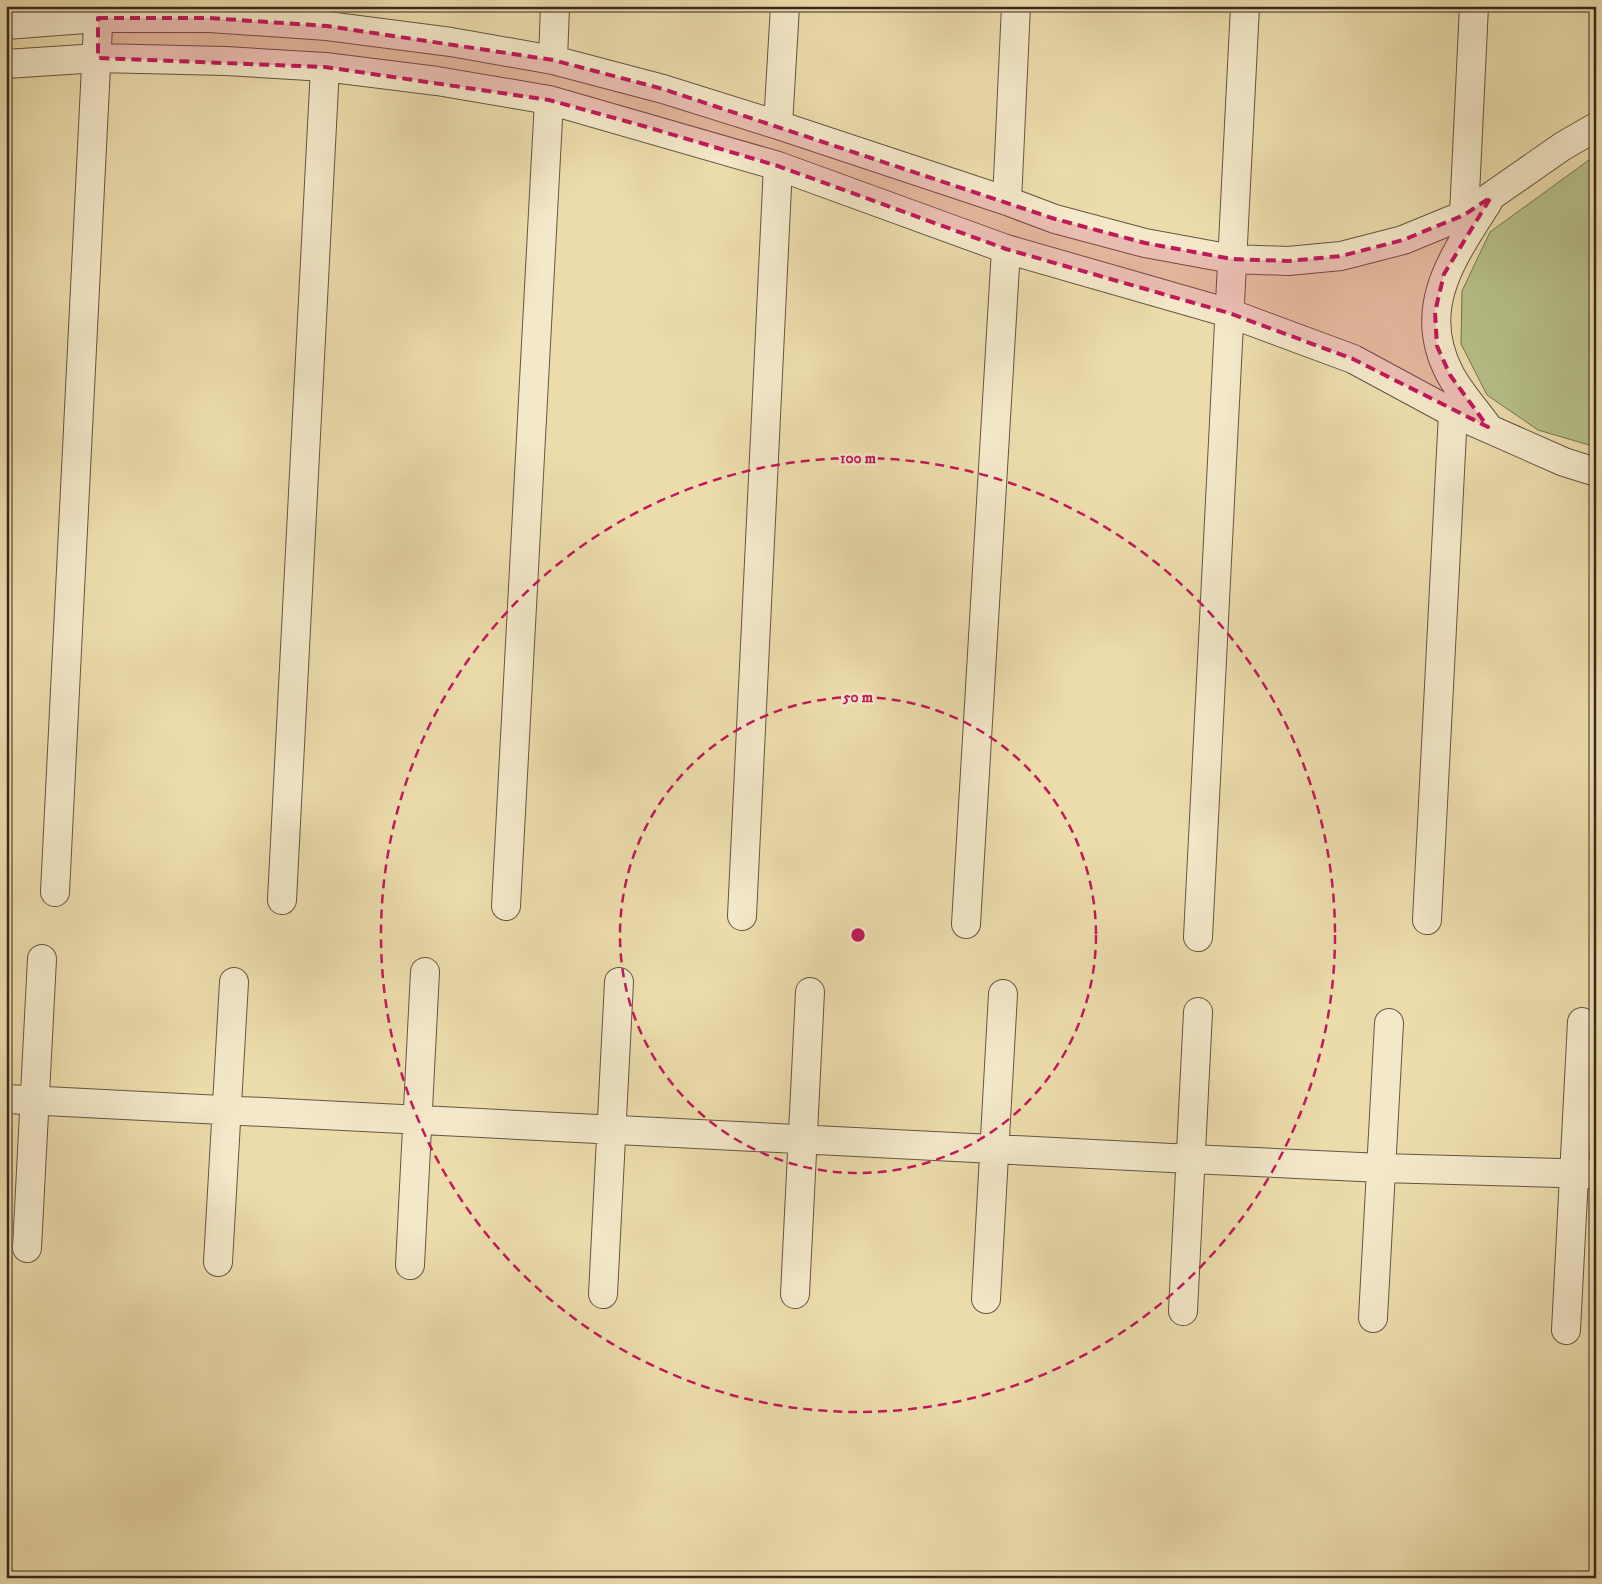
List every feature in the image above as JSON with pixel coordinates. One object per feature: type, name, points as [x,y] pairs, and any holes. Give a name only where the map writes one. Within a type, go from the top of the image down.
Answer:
[{"type":"street","points":[[553,60],[555,6]]},
{"type":"street","points":[[778,125],[785,6]]},
{"type":"street","points":[[1007,201],[1016,6]]},
{"type":"street","points":[[1198,937],[1245,6]]},
{"type":"street","points":[[1464,215],[1474,6]]},
{"type":"street","points":[[55,892],[99,12]]},
{"type":"street","points":[[6,25],[99,12],[209,18],[328,16],[451,42],[553,60],[663,89],[1007,201],[1054,219],[1145,243],[1232,259],[1288,261],[1341,256],[1403,240],[1464,215],[1563,146],[1596,127]]},
{"type":"street","points":[[6,64],[98,58],[226,61],[325,67],[437,81],[549,100],[778,166],[1006,249],[1229,313],[1353,359],[1454,412],[1564,462],[1596,472]]},
{"type":"street","points":[[282,900],[325,67]]},
{"type":"street","points":[[506,906],[549,100]]},
{"type":"street","points":[[742,916],[778,166]]},
{"type":"street","points":[[1488,427],[1450,375],[1437,346],[1435,312],[1444,274],[1492,197]]},
{"type":"street","points":[[966,924],[1006,249]]},
{"type":"street","points":[[1426,920],[1454,412]]},
{"type":"street","points":[[27,1248],[42,959]]},
{"type":"street","points":[[410,1265],[425,972]]},
{"type":"street","points":[[218,1262],[225,1110],[234,982]]},
{"type":"street","points":[[603,1294],[619,982]]},
{"type":"street","points":[[795,1294],[810,992]]},
{"type":"street","points":[[986,1299],[1003,994]]},
{"type":"street","points":[[1183,1311],[1198,1012]]},
{"type":"street","points":[[1566,1330],[1585,1174],[1582,1022]]},
{"type":"street","points":[[1373,1318],[1388,1023]]},
{"type":"street","points":[[6,1099],[612,1128],[1191,1159],[1381,1168],[1585,1174]]},
{"type":"highlighted area","points":[[98,18],[209,18],[327,26],[553,60],[663,89],[1055,219],[1145,243],[1232,259],[1288,261],[1341,256],[1403,240],[1464,215],[1491,197],[1444,274],[1435,312],[1437,346],[1450,375],[1488,427],[1353,359],[1229,313],[1006,249],[778,166],[647,127],[549,100],[325,67],[98,58]]},
{"type":"green space","points":[[1596,158],[1596,447],[1538,430],[1487,395],[1461,344],[1462,291],[1490,232],[1589,160]]}]
